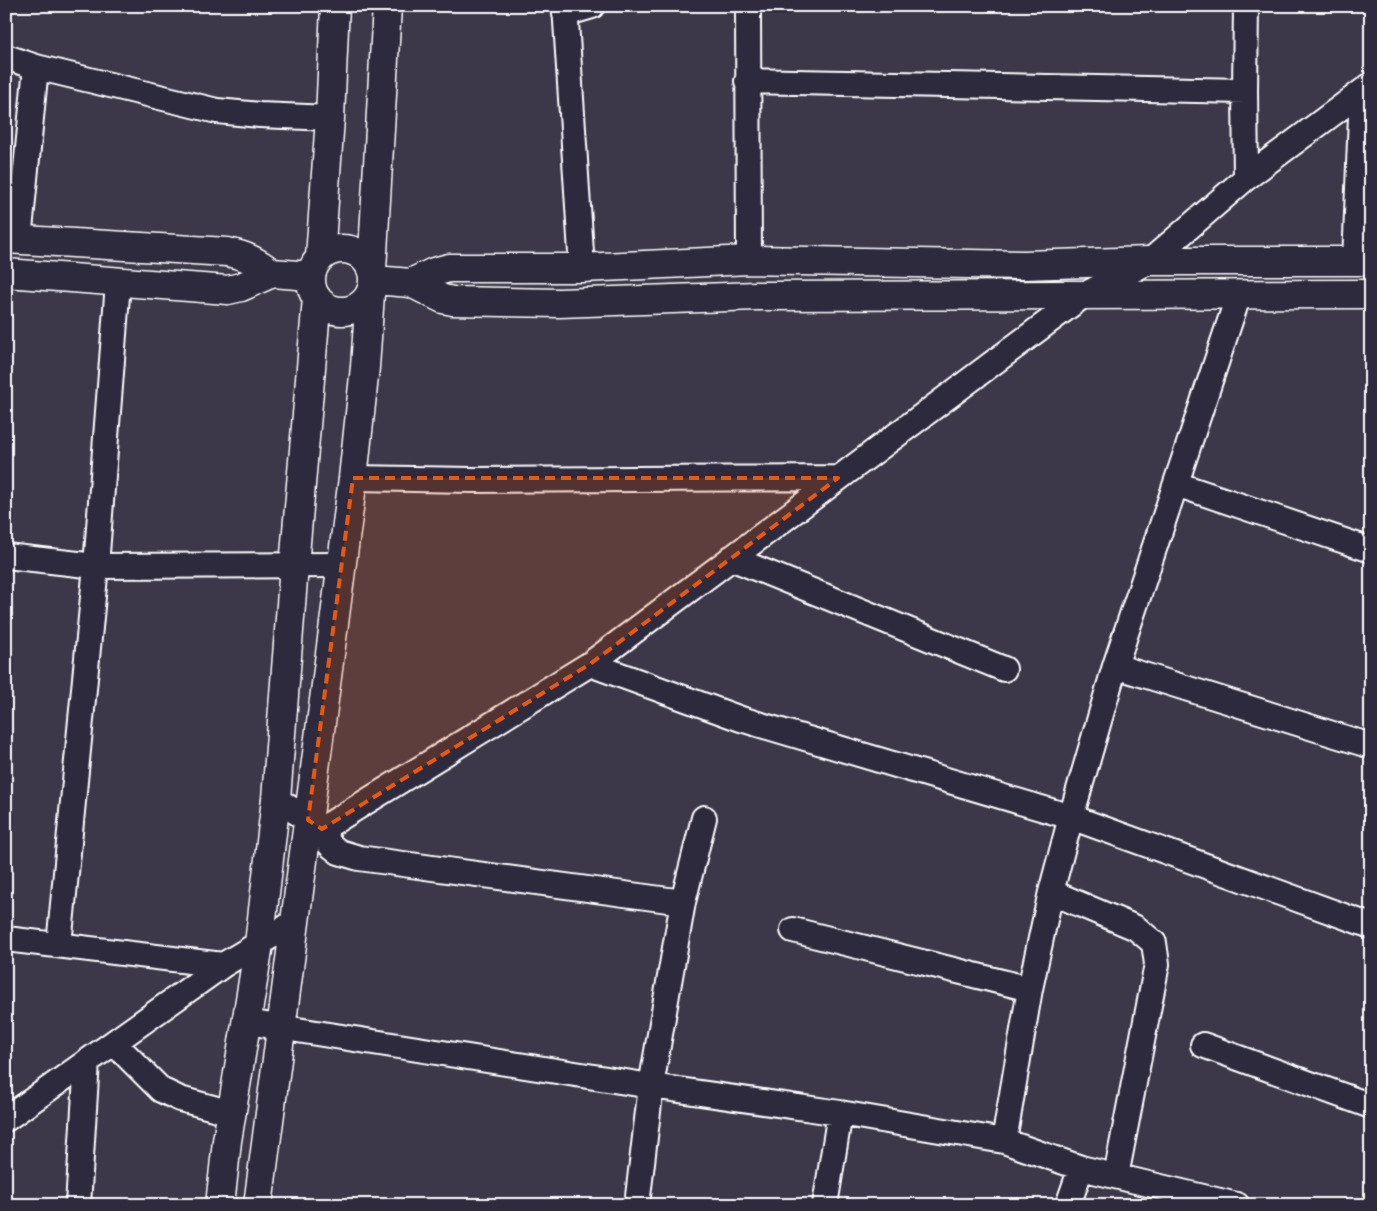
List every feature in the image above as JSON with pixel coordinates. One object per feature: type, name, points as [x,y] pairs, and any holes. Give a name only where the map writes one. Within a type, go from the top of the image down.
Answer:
[{"type":"street","points":[[220,1205],[232,1113],[259,944],[276,799],[330,118],[335,6]]},
{"type":"street","points":[[258,1205],[295,922],[315,825],[341,565],[365,367],[372,281],[386,6]]},
{"type":"street","points":[[582,268],[565,10],[592,6]]},
{"type":"street","points":[[748,6],[749,260]]},
{"type":"street","points":[[1246,6],[1246,178]]},
{"type":"street","points":[[6,57],[36,67],[217,111],[330,118]]},
{"type":"street","points":[[36,67],[13,240],[227,252],[243,255],[272,273]]},
{"type":"street","points":[[747,81],[1245,91]]},
{"type":"street","points":[[411,283],[434,272],[449,268],[582,268],[749,260],[1024,265],[1150,261],[1363,261],[1366,89]]},
{"type":"street","points":[[315,825],[590,664],[1084,295],[1150,261],[1246,178],[1366,89]]},
{"type":"street","points":[[350,249],[363,256],[372,281],[364,303],[355,309],[345,311],[329,308],[316,277],[334,250],[350,249]]},
{"type":"street","points":[[6,273],[228,290],[240,287],[272,273],[316,277]]},
{"type":"street","points":[[372,281],[411,283],[443,299],[453,301],[559,303],[757,296],[1371,294]]},
{"type":"street","points":[[59,945],[96,566],[118,283]]},
{"type":"street","points":[[1004,1141],[1030,989],[1051,892],[1070,818],[1115,666],[1239,294]]},
{"type":"street","points":[[353,478],[472,480],[838,478]]},
{"type":"street","points":[[1176,484],[1371,550]]},
{"type":"street","points":[[6,556],[96,566],[341,565]]},
{"type":"street","points":[[731,558],[1004,669]]},
{"type":"street","points":[[590,664],[741,719],[1070,818],[1371,926]]},
{"type":"street","points":[[1115,666],[1371,746]]},
{"type":"street","points":[[276,799],[315,825],[330,845],[339,852],[359,858],[683,902]]},
{"type":"street","points":[[637,1205],[651,1086],[683,902],[704,818]]},
{"type":"street","points":[[1051,892],[1136,928],[1154,944],[1157,964],[1116,1176]]},
{"type":"street","points":[[6,1119],[223,965],[295,922]]},
{"type":"street","points":[[794,930],[1030,989]]},
{"type":"street","points":[[6,939],[223,965]]},
{"type":"street","points":[[247,1022],[651,1086],[840,1113],[1004,1141],[1081,1168],[1237,1205]]},
{"type":"street","points":[[114,1043],[161,1090],[180,1099],[232,1113]]},
{"type":"street","points":[[1203,1045],[1371,1106]]},
{"type":"street","points":[[78,1205],[87,1062]]},
{"type":"street","points":[[825,1205],[840,1113]]},
{"type":"street","points":[[1068,1205],[1081,1168]]},
{"type":"highlighted area","points":[[353,478],[838,478],[590,664],[322,829],[308,820]]}]
